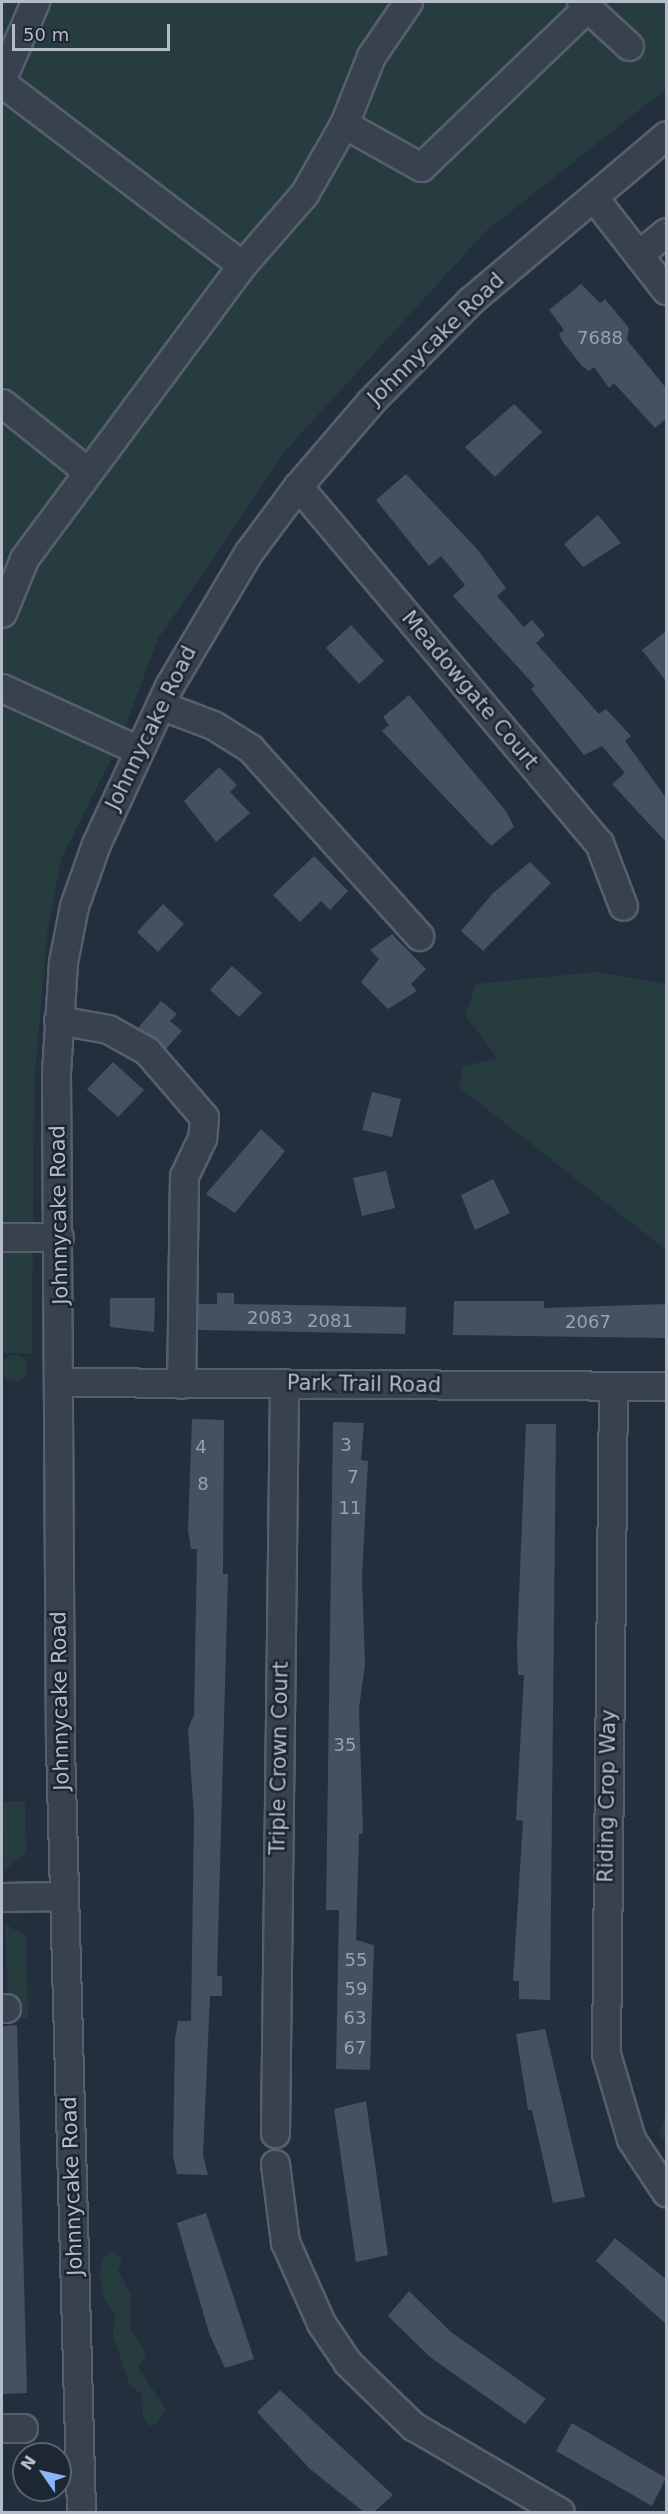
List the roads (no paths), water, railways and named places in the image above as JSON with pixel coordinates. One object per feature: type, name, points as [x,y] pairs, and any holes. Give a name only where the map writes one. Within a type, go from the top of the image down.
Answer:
[{"type":"street","points":[[2,78],[35,2]]},
{"type":"street","points":[[2,613],[10,566],[87,471],[242,265],[304,194],[344,124],[371,56],[408,2]]},
{"type":"street","points":[[344,124],[421,167],[585,4],[629,46]]},
{"type":"street","points":[[2,83],[242,265]]},
{"type":"street","name":"Johnnycake Road","points":[[81,2512],[64,1896],[58,1020],[74,906],[138,750],[205,620],[298,486],[371,401],[471,300],[666,135]]},
{"type":"street","points":[[594,198],[666,290]]},
{"type":"street","points":[[639,254],[666,232]]},
{"type":"street","points":[[2,403],[87,471]]},
{"type":"street","name":"Meadowgate Court","points":[[298,486],[599,843],[623,906]]},
{"type":"street","points":[[2,688],[138,750]]},
{"type":"street","points":[[160,705],[213,725],[250,748],[419,936]]},
{"type":"street","points":[[58,1020],[108,1029],[147,1051],[204,1117],[202,1138],[184,1176],[182,1384]]},
{"type":"street","points":[[2,1237],[59,1237]]},
{"type":"street","name":"Park Trail Road","points":[[61,1382],[666,1386]]},
{"type":"street","name":"Triple Crown Court","points":[[274,2133],[284,1383]]},
{"type":"street","name":"Riding Crop Way","points":[[613,1386],[606,2054],[631,2139],[666,2192]]},
{"type":"street","points":[[2,1897],[64,1896]]},
{"type":"street","points":[[275,2164],[285,2242],[321,2323],[348,2363],[413,2426],[560,2512]]}]
